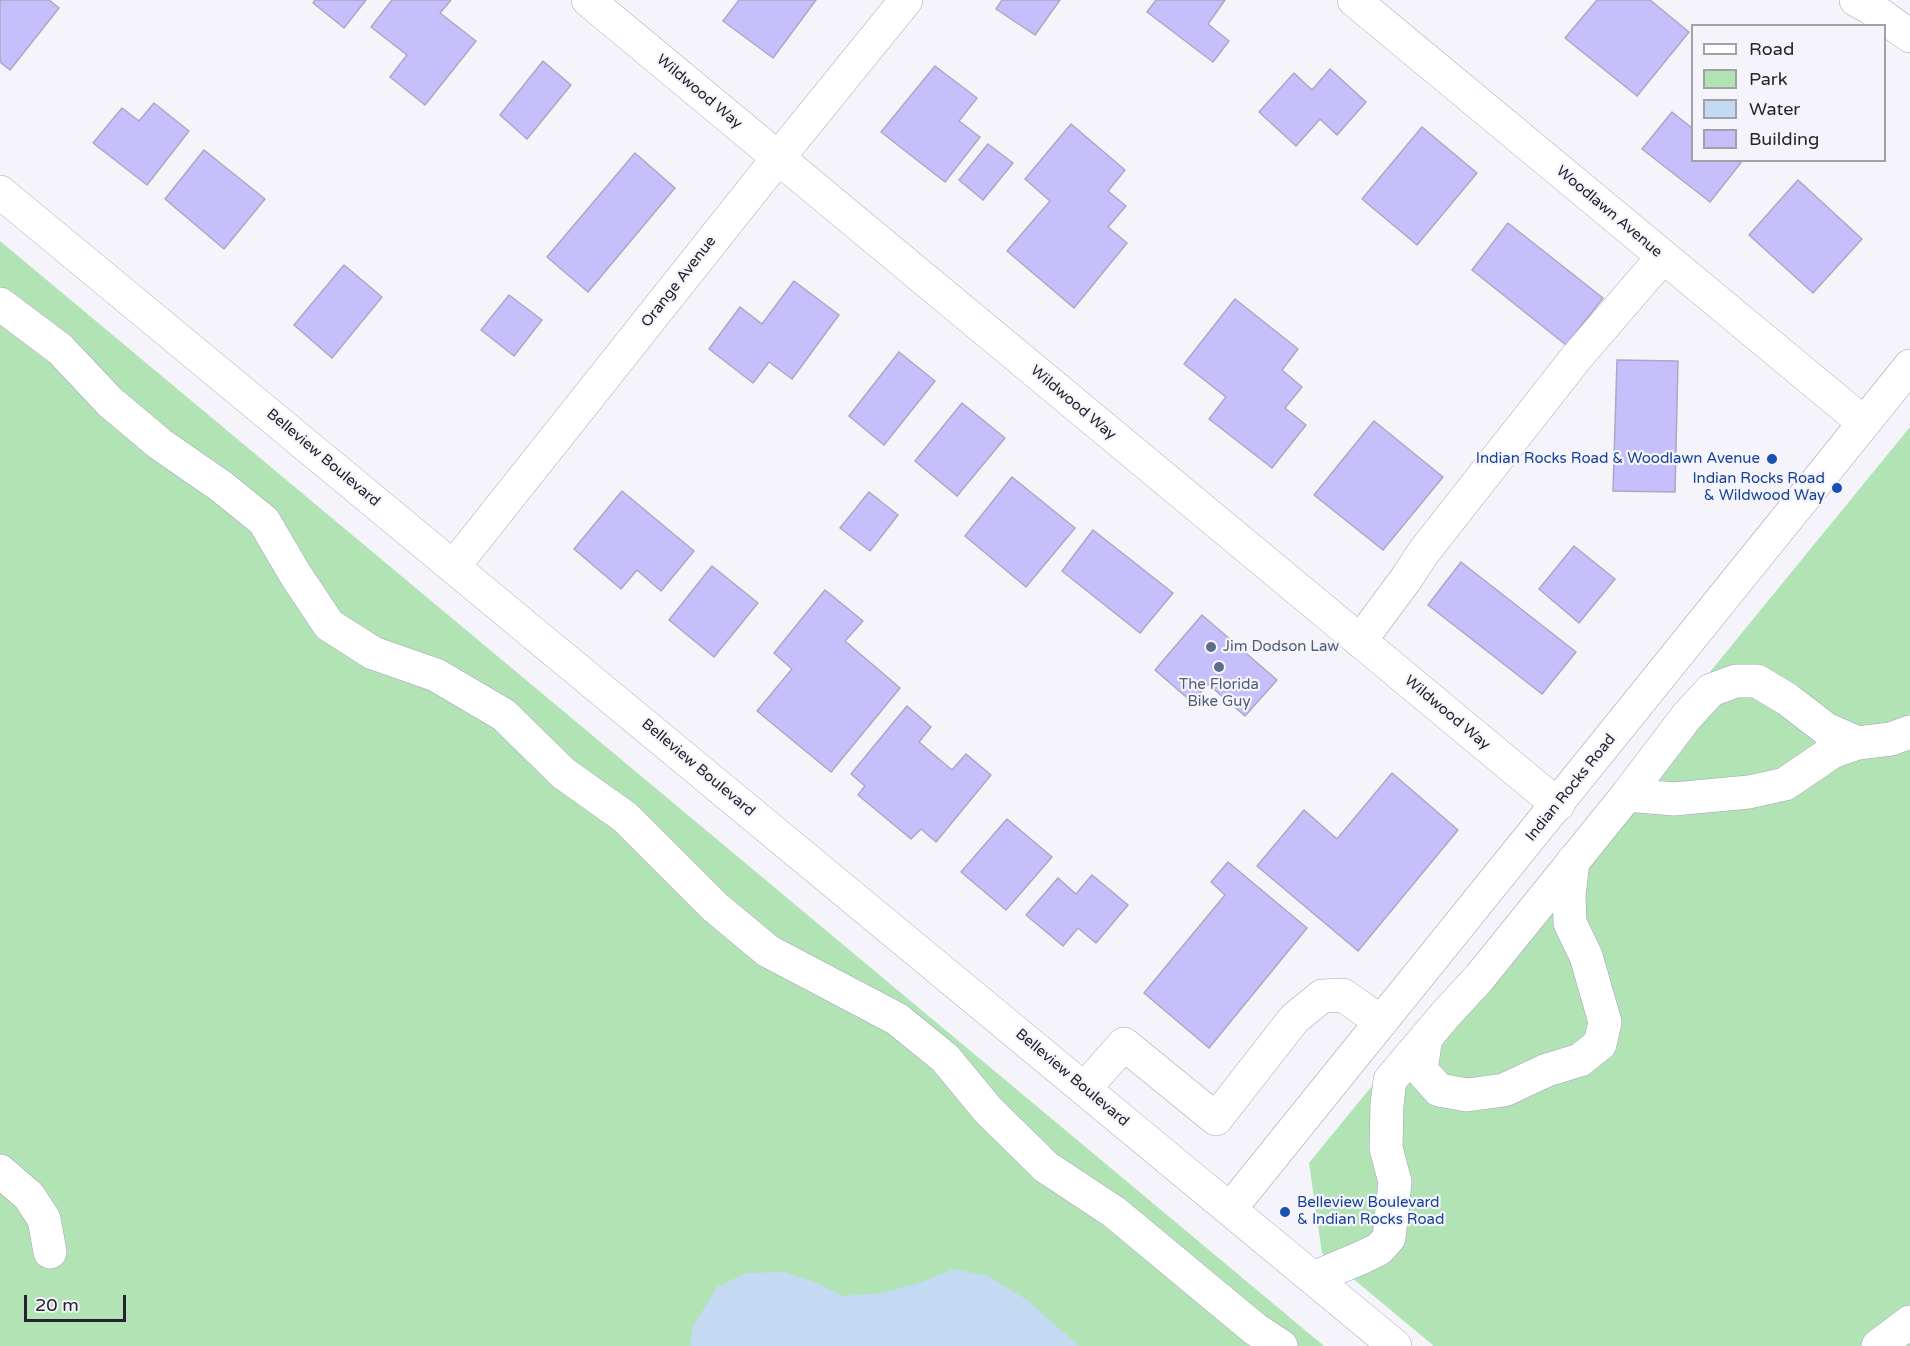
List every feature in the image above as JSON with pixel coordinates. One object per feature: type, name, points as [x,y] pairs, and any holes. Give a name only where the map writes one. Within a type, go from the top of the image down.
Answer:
[{"type":"street","name":"Wildwood Way","points":[[588,0],[1558,805]]},
{"type":"street","name":"Orange Avenue","points":[[454,566],[906,0]]},
{"type":"street","name":"Woodlawn Avenue","points":[[1354,0],[1864,423]]},
{"type":"street","points":[[1856,0],[1910,36]]},
{"type":"street","name":"Belleview Boulevard","points":[[0,192],[1395,1346]]},
{"type":"street","points":[[1360,641],[1424,553],[1576,358],[1664,257]]},
{"type":"street","points":[[0,304],[60,349],[110,402],[160,444],[222,487],[264,521],[295,574],[329,625],[373,653],[436,675],[504,715],[563,773],[625,817],[715,907],[768,951],[897,1019],[945,1058],[988,1110],[1046,1167],[1114,1212],[1255,1329],[1281,1346]]},
{"type":"street","name":"Indian Rocks Road","points":[[1230,1209],[1910,366]]},
{"type":"street","points":[[1313,1278],[1379,1249],[1389,1239],[1395,1182],[1386,1148],[1390,1080],[1480,978],[1628,795],[1687,716],[1711,690],[1736,681],[1756,681],[1787,699],[1826,729],[1857,743]]},
{"type":"street","points":[[1628,795],[1684,798],[1749,792],[1785,784],[1832,752],[1857,743],[1891,739],[1910,732]]},
{"type":"street","points":[[1426,1037],[1421,1070],[1439,1090],[1467,1095],[1504,1090],[1547,1070],[1580,1060],[1600,1044],[1605,1022],[1586,956],[1570,922],[1569,895],[1573,861]]},
{"type":"street","points":[[1085,1088],[1124,1044],[1216,1119],[1294,1018],[1322,996],[1343,995],[1381,1022]]},
{"type":"street","points":[[0,1171],[29,1196],[44,1219],[50,1252]]},
{"type":"street","points":[[1878,1346],[1910,1322]]},
{"type":"green space","points":[[0,241],[1324,1346],[0,1346]]},
{"type":"green space","points":[[1910,427],[1910,1346],[1434,1346],[1322,1253],[1309,1163]]},
{"type":"water","points":[[954,1269],[988,1276],[1027,1300],[1079,1346],[690,1346],[693,1326],[717,1287],[746,1273],[784,1272],[817,1283],[842,1296],[882,1293],[921,1282]]},
{"type":"building","points":[[0,0],[49,0],[59,8],[10,70],[0,62]]},
{"type":"building","points":[[315,0],[366,0],[344,28],[313,3]]},
{"type":"building","points":[[392,0],[451,0],[440,13],[476,41],[425,105],[390,77],[407,55],[371,27]]},
{"type":"building","points":[[739,0],[816,0],[773,58],[723,21]]},
{"type":"building","points":[[1002,0],[1060,0],[1035,35],[996,9]]},
{"type":"building","points":[[1156,0],[1225,0],[1208,24],[1229,41],[1213,62],[1147,12]]},
{"type":"building","points":[[1597,0],[1650,0],[1689,32],[1637,96],[1565,38]]},
{"type":"building","points":[[543,61],[571,85],[527,139],[500,115]]},
{"type":"building","points":[[935,66],[977,98],[959,121],[980,137],[945,182],[881,132]]},
{"type":"building","points":[[1330,69],[1366,102],[1337,135],[1320,119],[1296,146],[1259,112],[1294,73],[1312,90]]},
{"type":"building","points":[[154,103],[189,131],[147,185],[93,143],[122,108],[139,121]]},
{"type":"building","points":[[1672,112],[1691,127],[1691,162],[1741,162],[1710,202],[1642,149]]},
{"type":"building","points":[[1071,124],[1125,170],[1108,191],[1126,206],[1108,227],[1127,243],[1074,308],[1007,251],[1050,201],[1025,179]]},
{"type":"building","points":[[1422,127],[1477,173],[1417,245],[1362,199]]},
{"type":"building","points":[[988,144],[1013,163],[983,200],[959,180]]},
{"type":"building","points":[[204,150],[265,199],[224,249],[165,199]]},
{"type":"building","points":[[635,153],[675,188],[588,292],[547,257]]},
{"type":"building","points":[[1798,180],[1862,239],[1813,293],[1749,235]]},
{"type":"building","points":[[1508,223],[1603,298],[1566,345],[1472,270]]},
{"type":"building","points":[[344,265],[382,297],[332,358],[294,325]]},
{"type":"building","points":[[794,281],[839,315],[792,379],[769,362],[753,383],[709,349],[740,307],[762,324]]},
{"type":"building","points":[[509,295],[542,320],[514,356],[481,330]]},
{"type":"building","points":[[1235,299],[1298,349],[1282,370],[1302,387],[1285,408],[1306,425],[1272,468],[1209,419],[1226,397],[1184,364]]},
{"type":"building","points":[[899,352],[935,381],[884,445],[849,416]]},
{"type":"building","points":[[1617,360],[1678,361],[1675,492],[1613,491]]},
{"type":"building","points":[[962,403],[1005,438],[957,496],[915,461]]},
{"type":"building","points":[[1374,421],[1443,477],[1383,550],[1314,495]]},
{"type":"building","points":[[1012,477],[1075,528],[1026,587],[965,536]]},
{"type":"building","points":[[622,491],[694,551],[661,591],[637,570],[621,589],[574,549]]},
{"type":"building","points":[[869,492],[898,515],[870,551],[840,528]]},
{"type":"building","points":[[1093,530],[1173,593],[1140,633],[1062,571]]},
{"type":"building","points":[[1574,546],[1615,579],[1579,623],[1539,589]]},
{"type":"building","points":[[1461,562],[1576,652],[1542,694],[1428,605]]},
{"type":"building","points":[[712,566],[758,603],[714,657],[669,620]]},
{"type":"building","points":[[825,590],[863,621],[845,641],[900,688],[831,772],[757,711],[792,669],[774,653]]},
{"type":"building","points":[[1202,615],[1277,680],[1245,716],[1208,684],[1192,702],[1155,670]]},
{"type":"building","points":[[907,706],[931,727],[919,742],[952,770],[966,754],[991,775],[936,842],[921,829],[911,839],[858,795],[865,786],[851,774]]},
{"type":"building","points":[[1392,773],[1458,830],[1358,951],[1257,866],[1304,810],[1337,839]]},
{"type":"building","points":[[1007,819],[1052,857],[1006,910],[961,872]]},
{"type":"building","points":[[1228,862],[1307,928],[1209,1048],[1144,993],[1225,895],[1211,882]]},
{"type":"building","points":[[1092,875],[1128,905],[1096,943],[1078,928],[1063,946],[1026,915],[1058,878],[1076,894]]},
{"type":"place","name":"Indian Rocks Road & Woodlawn Avenue","points":[[1772,459]]},
{"type":"place","name":"Indian Rocks Road & Wildwood Way","points":[[1837,488]]},
{"type":"place","name":"Jim Dodson Law","points":[[1211,647]]},
{"type":"place","name":"The Florida Bike Guy","points":[[1219,667]]},
{"type":"place","name":"Belleview Boulevard & Indian Rocks Road","points":[[1285,1212]]}]
